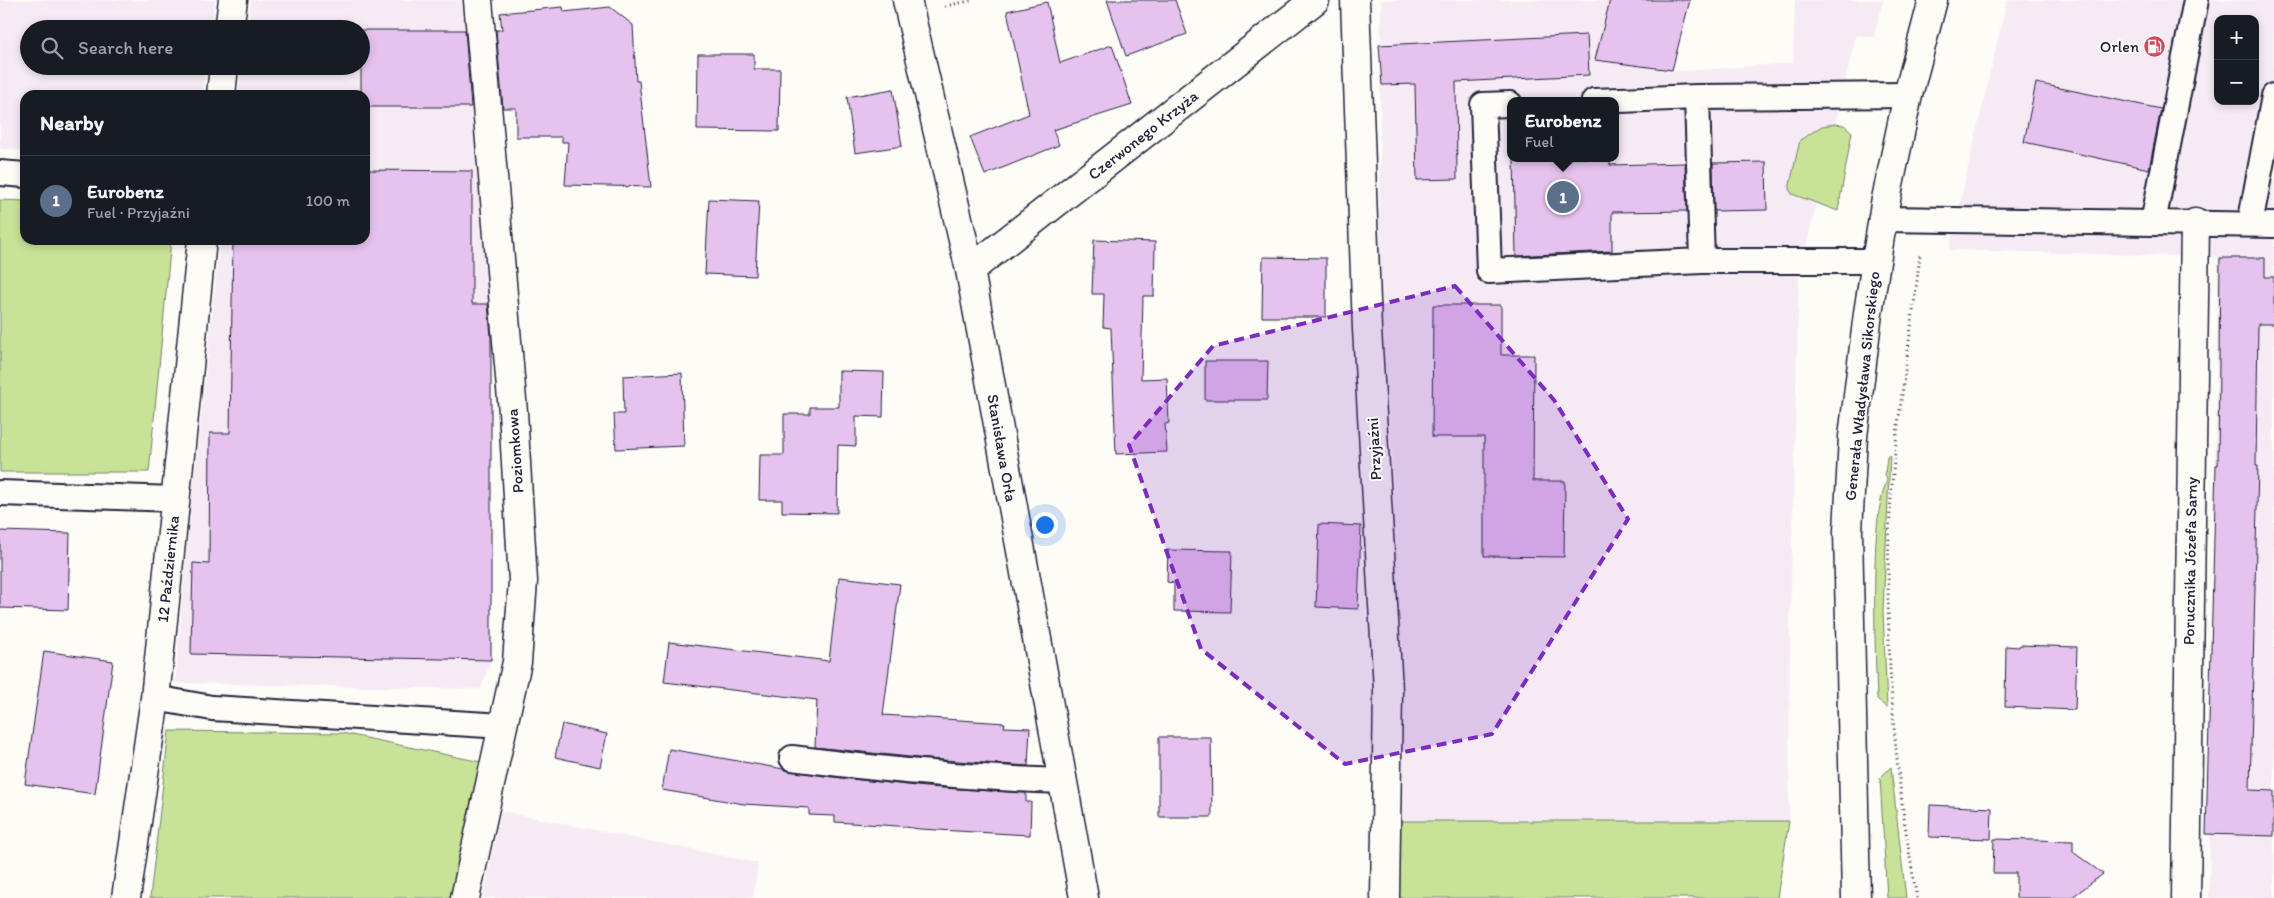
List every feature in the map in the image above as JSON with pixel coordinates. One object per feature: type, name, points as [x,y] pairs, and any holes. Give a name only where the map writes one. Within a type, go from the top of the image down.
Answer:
[{"type":"street","points":[[230,20],[233,0]]},
{"type":"street","name":"Poziomkowa","points":[[465,898],[517,662],[523,581],[512,402],[478,0]]},
{"type":"street","name":"Stanisława Orła","points":[[907,0],[970,270],[1084,898]]},
{"type":"street","name":"Czerwonego Krzyża","points":[[970,270],[1315,0]]},
{"type":"street","name":"Przyjaźni","points":[[1355,0],[1366,329],[1388,690],[1385,898]]},
{"type":"street","name":"Generała Władysława Sikorskiego","points":[[1856,898],[1848,531],[1853,437],[1883,219],[1908,95],[1933,0]]},
{"type":"street","points":[[221,90],[223,75]]},
{"type":"street","name":"Porucznika Józefa Sarny","points":[[2186,898],[2195,223]]},
{"type":"street","name":"12 Października","points":[[126,898],[155,698],[201,245]]},
{"type":"lane","points":[[2153,223],[2196,0]]},
{"type":"lane","points":[[1619,100],[1698,97],[1908,95]]},
{"type":"lane","points":[[2250,224],[2274,96]]},
{"type":"lane","points":[[1698,97],[1702,262]]},
{"type":"lane","points":[[1507,104],[1483,105],[1489,271],[1702,262],[1876,261]]},
{"type":"lane","points":[[0,174],[20,174]]},
{"type":"lane","points":[[1883,219],[2274,224]]},
{"type":"lane","points":[[0,494],[175,500]]},
{"type":"lane","points":[[155,698],[212,708],[503,726]]},
{"type":"lane","points":[[792,758],[981,778],[1063,781]]},
{"type":"path","points":[[1917,898],[1893,712],[1889,629],[1889,535],[1896,447],[1923,219]]},
{"type":"highlighted area","points":[[1455,286],[1554,400],[1628,519],[1492,734],[1345,764],[1201,649],[1129,445],[1213,346]]},
{"type":"shaded area","points":[[0,0],[215,0],[212,20],[20,20],[20,75],[204,75],[202,90],[20,90],[20,150],[0,149]]},
{"type":"shaded area","points":[[251,0],[473,0],[472,107],[491,304],[491,660],[481,689],[175,683],[187,544],[219,245],[370,245],[370,90],[239,90],[241,75],[370,75],[370,20],[248,20]]},
{"type":"shaded area","points":[[1381,0],[1690,0],[1672,72],[1793,63],[1795,0],[1883,0],[1874,37],[1856,35],[1799,277],[1790,623],[1789,821],[1400,821],[1398,638],[1392,455],[1379,282]]},
{"type":"shaded area","points":[[2007,0],[2274,0],[2274,898],[2209,898],[2218,257],[1949,250]]},
{"type":"shaded area","points":[[501,811],[758,863],[753,898],[483,898]]},
{"type":"green space","points":[[1844,125],[1852,132],[1838,211],[1792,194],[1789,189],[1800,140],[1822,126]]},
{"type":"green space","points":[[0,200],[20,201],[20,245],[171,245],[149,472],[0,472]]},
{"type":"green space","points":[[1890,455],[1883,611],[1887,708],[1877,699],[1875,581],[1878,521],[1881,500],[1887,480],[1885,474],[1887,457]]},
{"type":"green space","points":[[169,731],[342,733],[481,762],[458,898],[150,898]]},
{"type":"green space","points":[[1891,767],[1906,898],[1887,898],[1880,778]]},
{"type":"green space","points":[[1400,821],[1789,821],[1777,898],[1399,898]]},
{"type":"building","points":[[1107,0],[1175,0],[1187,34],[1126,56]]},
{"type":"building","points":[[1610,0],[1690,0],[1672,70],[1595,60]]},
{"type":"building","points":[[1047,2],[1060,63],[1112,45],[1132,105],[1053,130],[1059,145],[985,175],[970,137],[1029,114],[1007,11]]},
{"type":"building","points":[[563,7],[564,12],[610,7],[633,25],[636,81],[639,81],[651,187],[565,185],[568,142],[562,142],[562,137],[516,137],[516,108],[503,108],[496,30],[502,30],[500,13]]},
{"type":"building","points":[[370,30],[465,30],[471,107],[370,107],[370,90],[361,90],[361,75],[370,75]]},
{"type":"building","points":[[1587,35],[1589,75],[1456,82],[1457,179],[1417,180],[1415,84],[1382,85],[1379,45]]},
{"type":"building","points":[[698,54],[754,54],[754,69],[780,69],[779,131],[697,130]]},
{"type":"building","points":[[2036,83],[2161,109],[2149,169],[2024,142]]},
{"type":"building","points":[[893,89],[902,146],[855,153],[847,97]]},
{"type":"building","points":[[1514,162],[1610,162],[1610,165],[1685,163],[1687,211],[1612,212],[1612,251],[1516,256]]},
{"type":"building","points":[[1766,162],[1767,210],[1714,211],[1713,163]]},
{"type":"building","points":[[370,170],[472,171],[472,304],[488,304],[491,337],[491,660],[191,654],[193,563],[209,564],[210,433],[230,433],[233,245],[370,245]]},
{"type":"building","points":[[709,199],[759,201],[755,276],[705,274]]},
{"type":"building","points":[[1094,240],[1155,242],[1154,296],[1143,296],[1141,379],[1167,378],[1169,423],[1165,424],[1167,452],[1116,454],[1111,328],[1103,327],[1104,294],[1092,294]]},
{"type":"building","points":[[1263,257],[1326,258],[1326,317],[1262,317]]},
{"type":"building","points":[[2220,258],[2265,258],[2265,277],[2274,277],[2274,324],[2258,324],[2256,466],[2258,466],[2250,790],[2274,791],[2274,836],[2206,834],[2216,465],[2218,465]]},
{"type":"building","points":[[1433,305],[1501,305],[1501,355],[1534,355],[1533,481],[1565,481],[1564,557],[1484,556],[1484,437],[1432,437]]},
{"type":"building","points":[[1205,361],[1268,361],[1267,400],[1205,400]]},
{"type":"building","points":[[839,371],[884,372],[883,417],[856,416],[856,446],[838,445],[837,513],[782,512],[782,500],[759,500],[760,455],[784,455],[784,414],[810,414],[810,407],[839,407]]},
{"type":"building","points":[[682,373],[684,446],[616,449],[614,414],[624,414],[623,376]]},
{"type":"building","points":[[1319,524],[1361,526],[1358,609],[1316,607]]},
{"type":"building","points":[[0,531],[70,533],[68,610],[0,608]]},
{"type":"building","points":[[1168,550],[1232,551],[1230,612],[1174,611],[1174,583],[1167,582]]},
{"type":"building","points":[[839,577],[900,584],[883,715],[1005,723],[1004,727],[1030,728],[1028,766],[928,759],[815,747],[817,700],[664,682],[669,642],[829,661]]},
{"type":"building","points":[[2020,645],[2077,647],[2075,710],[2005,707],[2006,646],[2019,647]]},
{"type":"building","points":[[44,651],[113,661],[95,794],[25,784]]},
{"type":"building","points":[[562,724],[607,734],[600,767],[555,757]]},
{"type":"building","points":[[1159,737],[1211,737],[1212,817],[1159,817]]},
{"type":"building","points":[[669,749],[824,776],[926,787],[1026,793],[1026,802],[1031,802],[1030,835],[835,822],[835,816],[809,815],[809,808],[744,804],[662,790]]},
{"type":"building","points":[[1930,805],[1992,808],[1991,839],[1929,837]]},
{"type":"building","points":[[1994,839],[2073,841],[2073,852],[2103,874],[2071,898],[2016,898],[2016,873],[1993,873]]},
{"type":"place","name":"Orlen","points":[[2155,46]]},
{"type":"place","name":"Eurobenz","points":[[1563,197]]}]
